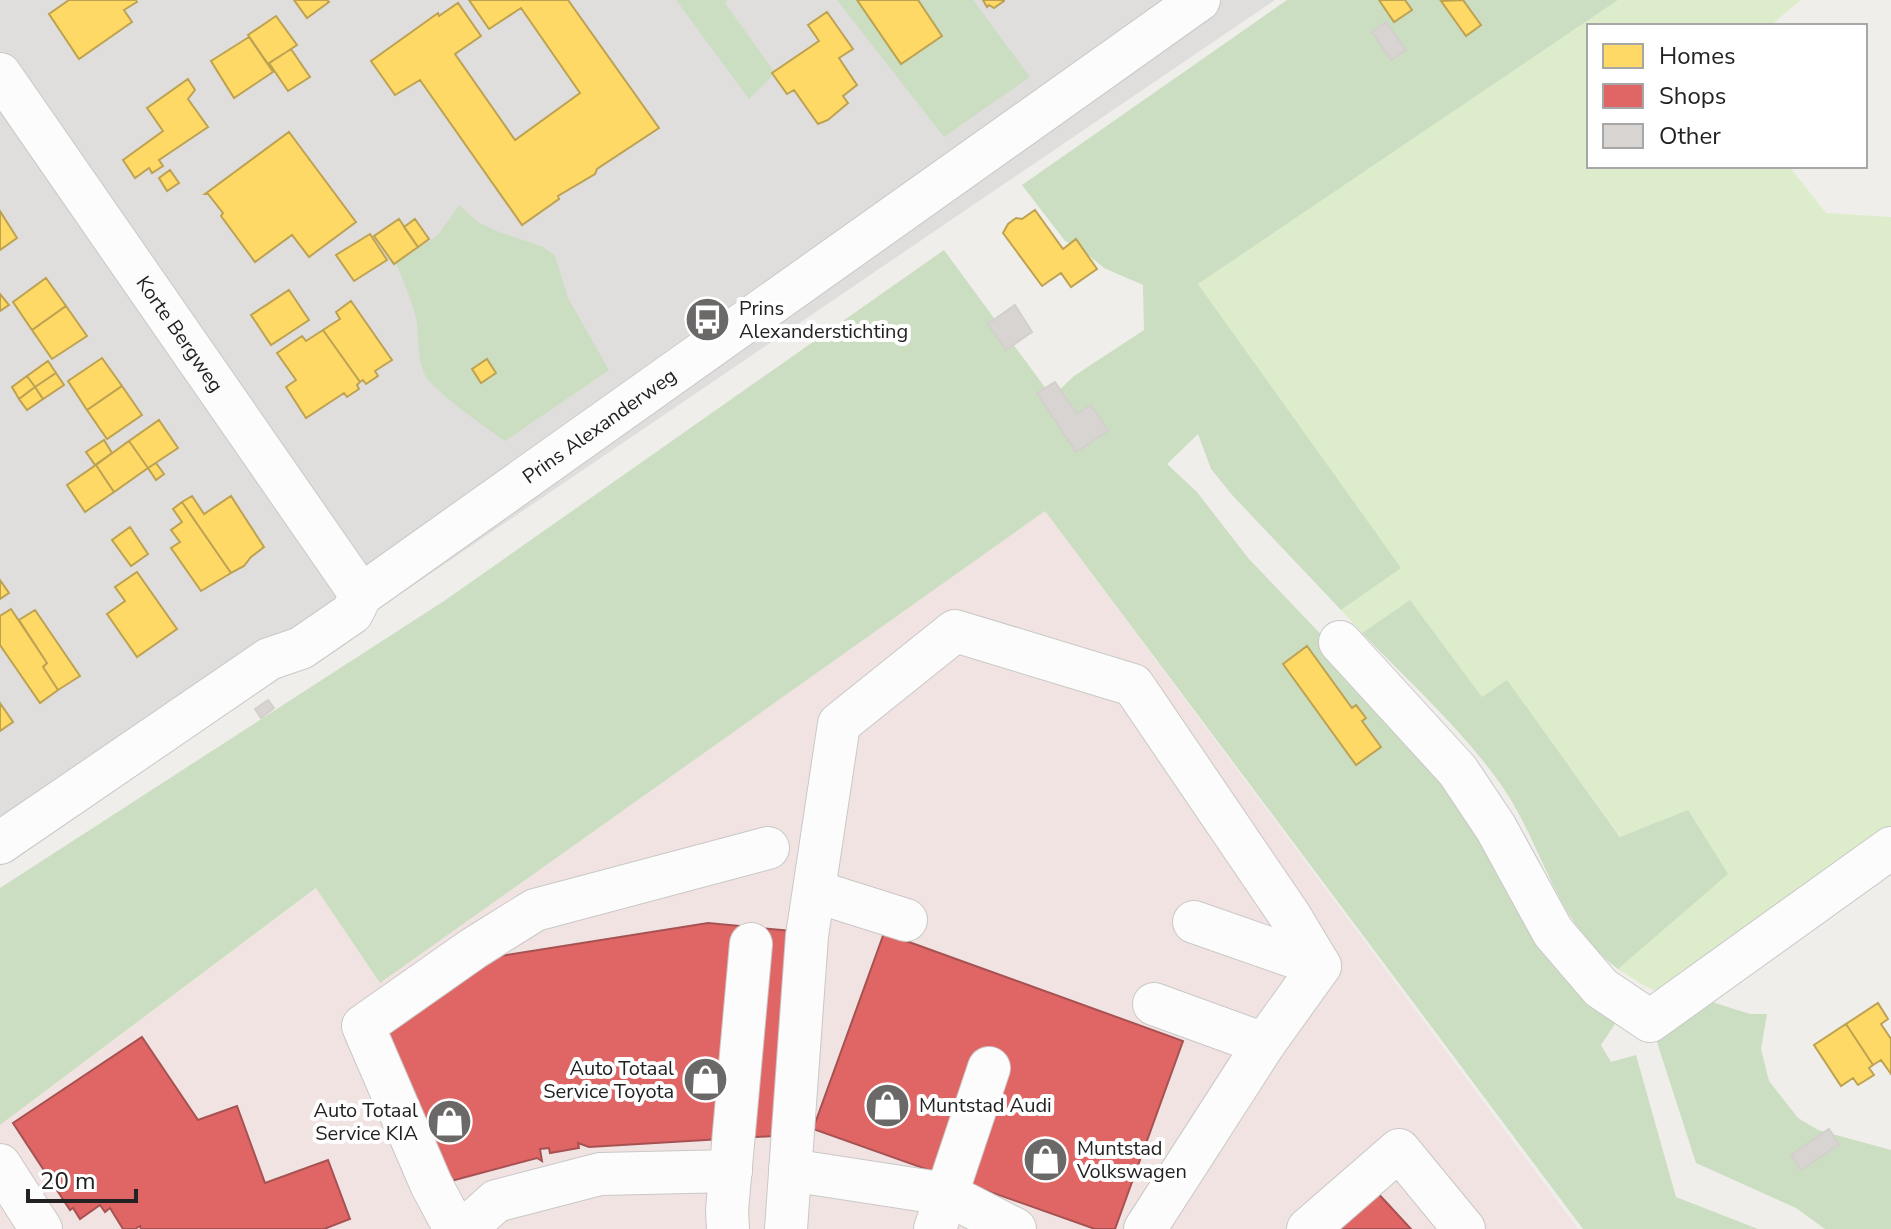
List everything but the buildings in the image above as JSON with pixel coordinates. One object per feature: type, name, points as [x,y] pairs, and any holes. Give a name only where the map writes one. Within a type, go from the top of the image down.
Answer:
[{"type":"street","name":"Prins Alexanderweg","points":[[0,843],[269,659],[301,648],[352,613],[361,595],[1199,0]]},
{"type":"street","name":"Korte Bergweg","points":[[0,74],[361,595]]},
{"type":"street","points":[[786,1229],[807,936],[839,724],[955,631],[1133,685],[1290,916],[1320,966]]},
{"type":"street","points":[[1340,642],[1458,771],[1496,828],[1553,932],[1601,988],[1650,1021],[1891,848]]},
{"type":"street","points":[[455,1229],[431,1184],[363,1026],[474,948],[535,910],[768,848]]},
{"type":"street","points":[[814,891],[906,920]]},
{"type":"street","points":[[1194,922],[1320,966]]},
{"type":"street","points":[[728,1229],[751,944]]},
{"type":"street","points":[[1145,1229],[1264,1044],[1320,966]]},
{"type":"street","points":[[1154,1004],[1264,1044]]},
{"type":"street","points":[[340,1042],[423,1229]]},
{"type":"street","points":[[940,1212],[989,1068]]},
{"type":"street","points":[[1308,1229],[1399,1150],[1464,1229]]},
{"type":"street","points":[[0,1165],[41,1229]]},
{"type":"street","points":[[790,1170],[940,1212],[1015,1229]]},
{"type":"street","points":[[465,1229],[496,1201],[600,1174],[731,1171]]},
{"type":"shaded area","points":[[0,0],[1275,0],[0,866]]},
{"type":"shaded area","points":[[1045,511],[1578,1229],[0,1229],[0,1125],[317,888],[380,983]]},
{"type":"green space","points":[[676,0],[728,0],[725,3],[775,73],[749,99]]},
{"type":"green space","points":[[837,0],[973,0],[1030,77],[944,137]]},
{"type":"green space","points":[[1287,0],[1618,0],[1198,284],[1401,568],[1341,610],[1211,469],[1198,434],[1167,464],[1197,492],[1249,559],[1439,758],[1610,1012],[1615,1024],[1601,1045],[1611,1062],[1636,1055],[1676,1197],[1758,1229],[1583,1229],[1045,511],[380,983],[316,888],[0,1125],[0,888],[444,601],[944,250],[1052,397],[1074,376],[1144,330],[1143,285],[1104,268],[1065,241],[1022,185]]},
{"type":"green space","points":[[1618,0],[1801,0],[1772,24],[1587,24],[1587,168],[1791,168],[1826,213],[1891,217],[1891,829],[1667,996],[1618,969],[1727,874],[1621,837],[1507,681],[1482,697],[1410,600],[1362,633],[1341,610],[1400,568],[1198,284]]},
{"type":"green space","points":[[459,205],[479,223],[543,247],[555,256],[568,298],[609,370],[505,441],[448,399],[424,373],[415,315],[396,263],[438,235]]},
{"type":"green space","points":[[1410,600],[1482,697],[1507,680],[1620,837],[1688,810],[1728,874],[1618,969],[1579,930],[1516,809],[1487,765],[1362,633]]},
{"type":"green space","points":[[1712,1002],[1750,1014],[1767,1014],[1761,1049],[1769,1081],[1798,1118],[1818,1130],[1891,1150],[1891,1229],[1825,1229],[1796,1208],[1696,1163],[1655,1036]]},
{"type":"place","name":"Prins Alexanderstichting","points":[[708,319]]},
{"type":"place","name":"Auto Totaal Service Toyota","points":[[705,1080]]},
{"type":"place","name":"Muntstad Audi","points":[[888,1105]]},
{"type":"place","name":"Auto Totaal Service KIA","points":[[449,1121]]},
{"type":"place","name":"Muntstad Volkswagen","points":[[1046,1159]]}]
